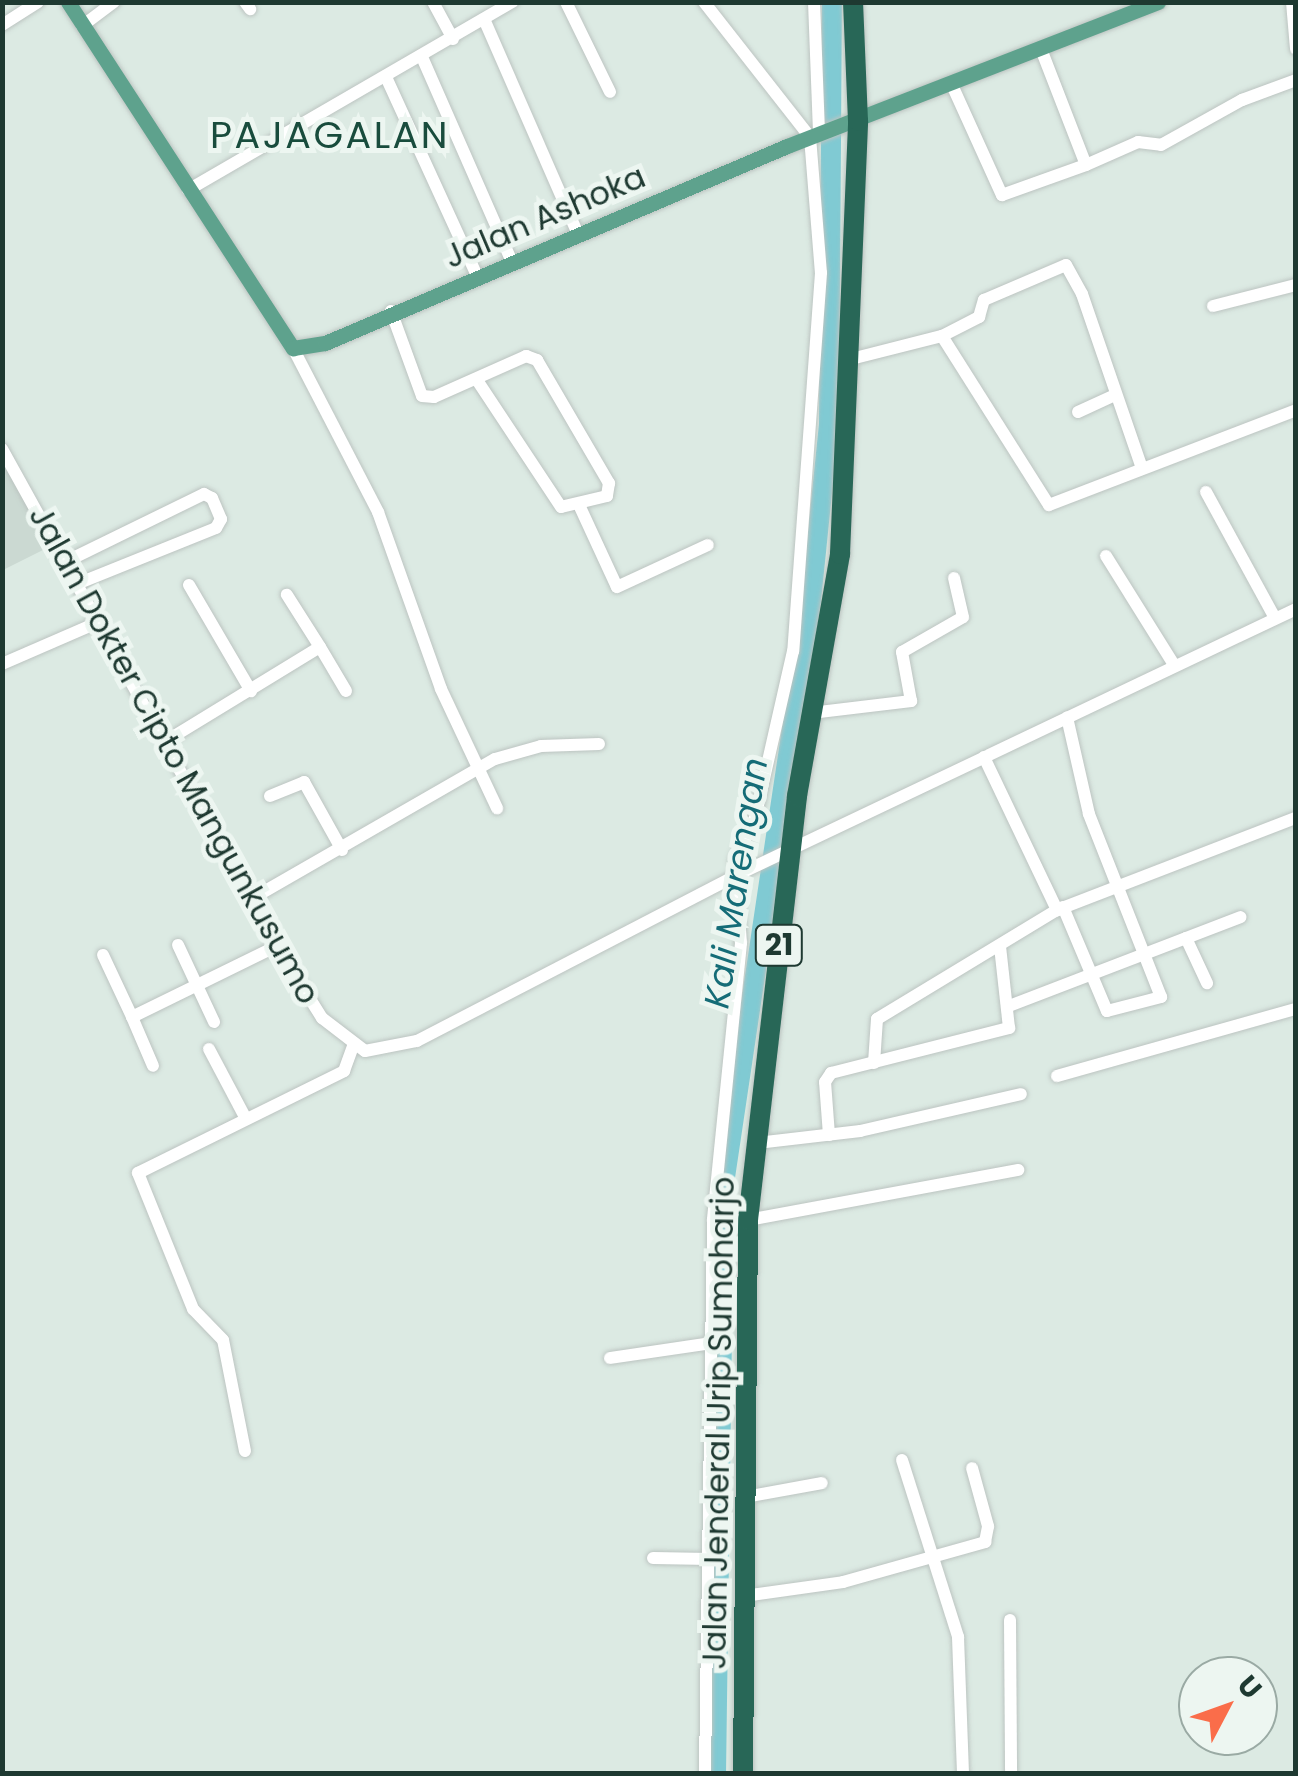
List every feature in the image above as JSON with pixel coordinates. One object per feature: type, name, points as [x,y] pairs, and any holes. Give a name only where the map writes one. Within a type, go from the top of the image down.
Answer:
[{"type":"highway","name":"21","points":[[851,123],[853,2]]},
{"type":"highway","name":"Jalan Jenderal Urip Sumoharjo","points":[[743,1774],[745,1497],[729,1220],[757,1143],[782,854],[840,554],[851,359],[851,123]]},
{"type":"main road","points":[[68,2],[293,348]]},
{"type":"main road","name":"Jalan Ashoka","points":[[293,348],[326,343],[577,232],[1147,4]]},
{"type":"street","points":[[2,25],[38,2]]},
{"type":"street","points":[[82,26],[114,2]]},
{"type":"street","points":[[432,2],[453,38]]},
{"type":"street","points":[[188,190],[512,2]]},
{"type":"street","points":[[566,2],[610,92]]},
{"type":"street","points":[[704,2],[815,136]]},
{"type":"street","points":[[705,1774],[711,1342],[729,1220],[743,873],[736,852],[755,818],[800,604],[821,273],[814,2]]},
{"type":"street","points":[[1292,2],[1296,49]]},
{"type":"street","points":[[484,20],[577,232]]},
{"type":"street","points":[[1040,49],[1086,165]]},
{"type":"street","points":[[422,57],[512,262]]},
{"type":"street","points":[[386,76],[477,276]]},
{"type":"street","points":[[952,85],[1002,195],[1135,143],[1162,145],[1242,100],[1296,80]]},
{"type":"street","points":[[851,359],[942,336],[978,316],[984,300],[1066,265],[1082,294],[1142,468]]},
{"type":"street","points":[[1213,306],[1296,285]]},
{"type":"street","points":[[391,311],[422,396],[477,380],[526,356],[537,360],[610,483],[607,496],[580,506],[561,507],[477,380]]},
{"type":"street","points":[[942,336],[1045,502],[1296,410]]},
{"type":"street","points":[[293,348],[378,512],[476,770],[497,808]]},
{"type":"street","points":[[1078,412],[1115,395]]},
{"type":"street","name":"Jalan Dokter Cipto Mangunkusumo","points":[[2,449],[80,583],[277,946],[322,1018],[353,1046]]},
{"type":"street","points":[[1206,492],[1274,618]]},
{"type":"street","points":[[65,562],[204,494],[212,498],[221,519],[216,528],[80,583]]},
{"type":"street","points":[[580,506],[616,587],[708,545]]},
{"type":"street","points":[[1106,556],[1174,666]]},
{"type":"street","points":[[811,713],[911,700],[903,649],[963,617],[954,578]]},
{"type":"street","points":[[189,586],[251,691]]},
{"type":"street","points":[[287,595],[346,692]]},
{"type":"street","points":[[246,1451],[223,1340],[193,1310],[138,1173],[344,1071],[353,1046],[379,1052],[417,1042],[743,873],[1296,609]]},
{"type":"street","points":[[2,664],[101,621]]},
{"type":"street","points":[[166,741],[320,647]]},
{"type":"street","points":[[984,757],[1097,976],[1110,1012],[1157,999],[1162,994],[1089,814],[1067,717]]},
{"type":"street","points":[[253,898],[476,770],[541,746],[599,744]]},
{"type":"street","points":[[270,796],[304,782],[342,850]]},
{"type":"street","points":[[874,1063],[877,1019],[1060,909],[1115,884],[1296,818]]},
{"type":"street","points":[[1009,1006],[1097,976],[1241,917]]},
{"type":"street","points":[[1186,938],[1207,983]]},
{"type":"street","points":[[178,945],[214,1022]]},
{"type":"street","points":[[132,1016],[277,946]]},
{"type":"street","points":[[830,1134],[826,1076],[1006,1030],[1009,1006],[1000,946]]},
{"type":"street","points":[[102,955],[153,1066]]},
{"type":"street","points":[[1057,1076],[1296,1009]]},
{"type":"street","points":[[209,1049],[245,1117]]},
{"type":"street","points":[[757,1143],[830,1134],[1021,1094]]},
{"type":"street","points":[[729,1220],[1018,1170]]},
{"type":"street","points":[[610,1358],[711,1342]]},
{"type":"street","points":[[902,1460],[960,1651],[962,1774]]},
{"type":"street","points":[[744,1596],[843,1582],[933,1559],[988,1539],[972,1468]]},
{"type":"street","points":[[745,1497],[822,1482]]},
{"type":"street","points":[[653,1558],[710,1559]]},
{"type":"street","points":[[1010,1620],[1011,1774]]},
{"type":"shaded area","points":[[2,457],[53,545],[3,570],[2,570]]},
{"type":"waterway","name":"Kali Marengan","points":[[716,1774],[724,1184],[811,601],[829,425],[832,2]]},
{"type":"district","name":"PAJAGALAN","points":[[330,135]]}]
